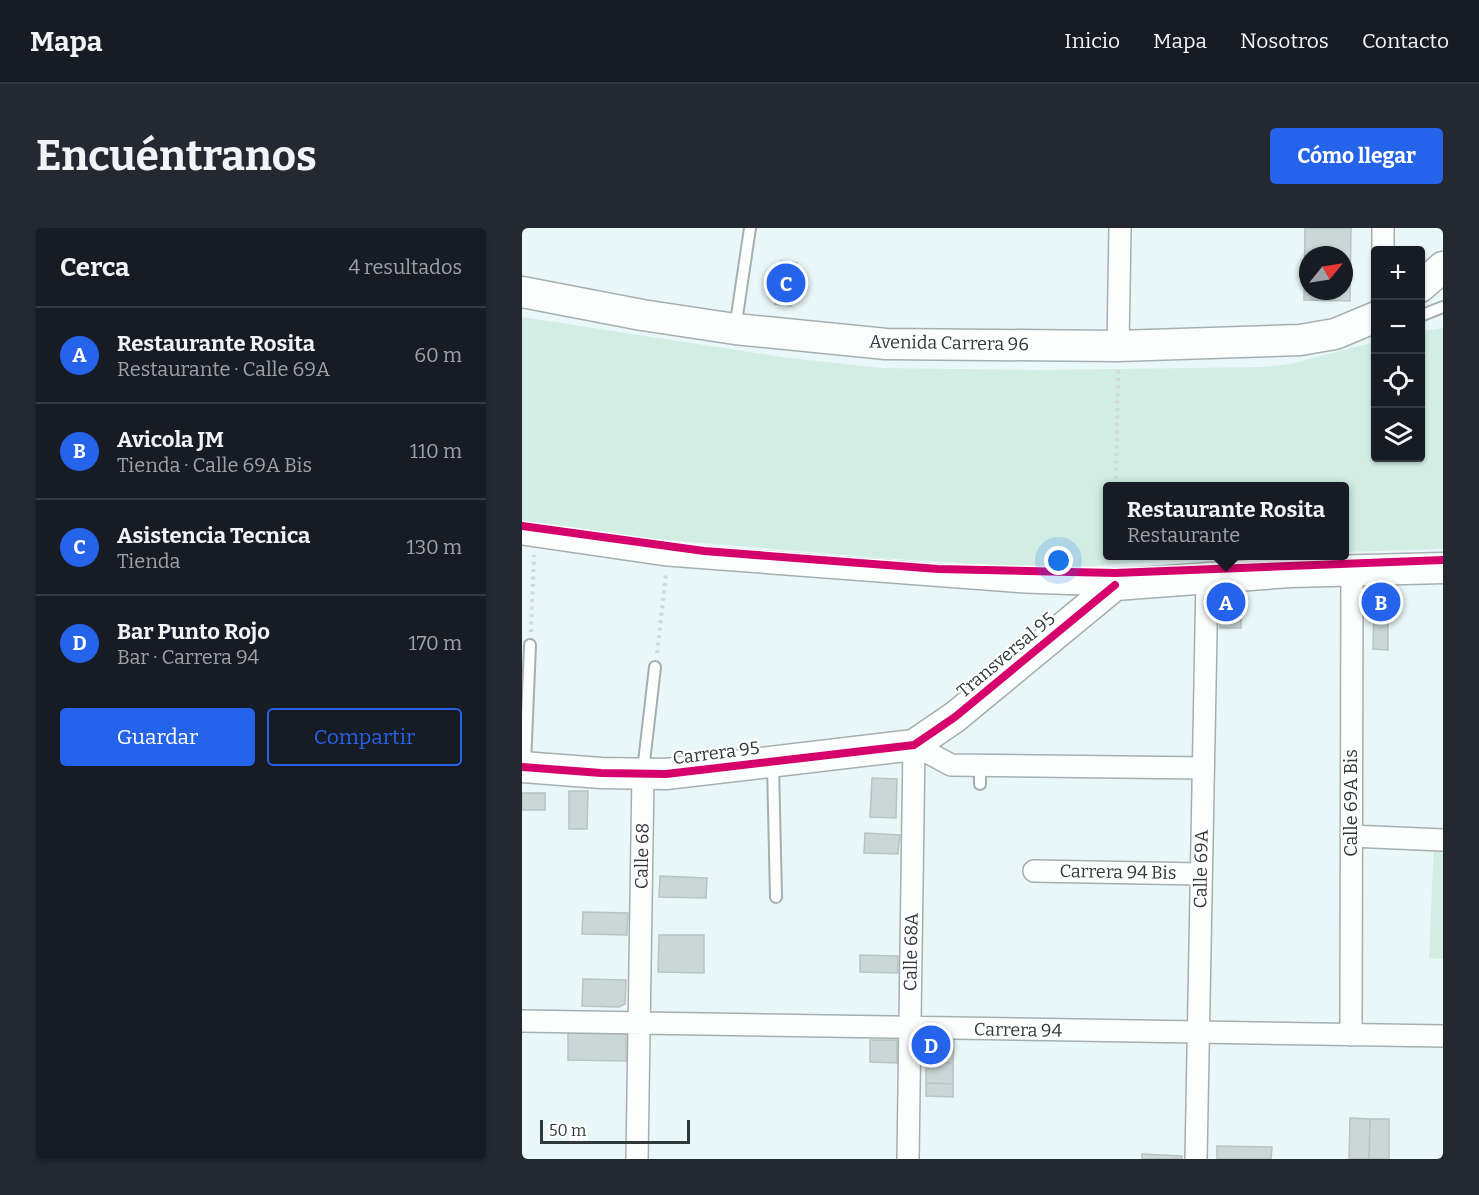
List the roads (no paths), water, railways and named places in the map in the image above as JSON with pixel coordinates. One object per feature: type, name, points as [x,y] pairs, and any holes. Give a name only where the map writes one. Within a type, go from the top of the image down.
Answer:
[{"type":"main road","points":[[1425,283],[1443,267]]},
{"type":"main road","name":"Avenida Carrera 96","points":[[522,292],[642,315],[735,329],[886,344],[1118,346],[1300,340],[1335,334],[1371,319]]},
{"type":"main road","points":[[1115,585],[1290,572],[1443,568]]},
{"type":"main road","name":"Transversal 95","points":[[914,745],[955,717],[1115,585]]},
{"type":"main road","name":"Carrera 95","points":[[523,767],[643,775],[666,774],[914,745]]},
{"type":"street","points":[[1118,346],[1120,228]]},
{"type":"street","points":[[1383,228],[1383,246]]},
{"type":"street","points":[[529,535],[668,555],[952,576],[1115,585]]},
{"type":"street","name":"Calle 69A Bis","points":[[1351,1035],[1352,570]]},
{"type":"street","name":"Calle 69A","points":[[1196,1159],[1207,578]]},
{"type":"street","points":[[914,745],[951,765],[980,775],[1203,768]]},
{"type":"street","name":"Calle 68A","points":[[908,1159],[914,745]]},
{"type":"street","name":"Calle 68","points":[[638,1159],[643,775]]},
{"type":"street","points":[[1351,837],[1443,840]]},
{"type":"street","name":"Carrera 94 Bis","points":[[1034,871],[1201,874]]},
{"type":"street","name":"Carrera 94","points":[[522,1021],[1443,1036]]},
{"type":"lane","points":[[735,329],[750,228]]},
{"type":"lane","points":[[1425,313],[1443,307]]},
{"type":"lane","points":[[523,767],[530,645]]},
{"type":"lane","name":"Calle 68","points":[[643,775],[655,667]]},
{"type":"lane","points":[[773,761],[776,897]]},
{"type":"place","name":"Asistencia Tecnica","points":[[786,283]]},
{"type":"place","name":"Restaurante Rosita","points":[[1226,602]]},
{"type":"place","name":"Avicola JM","points":[[1381,602]]},
{"type":"place","name":"Bar Punto Rojo","points":[[931,1045]]}]
